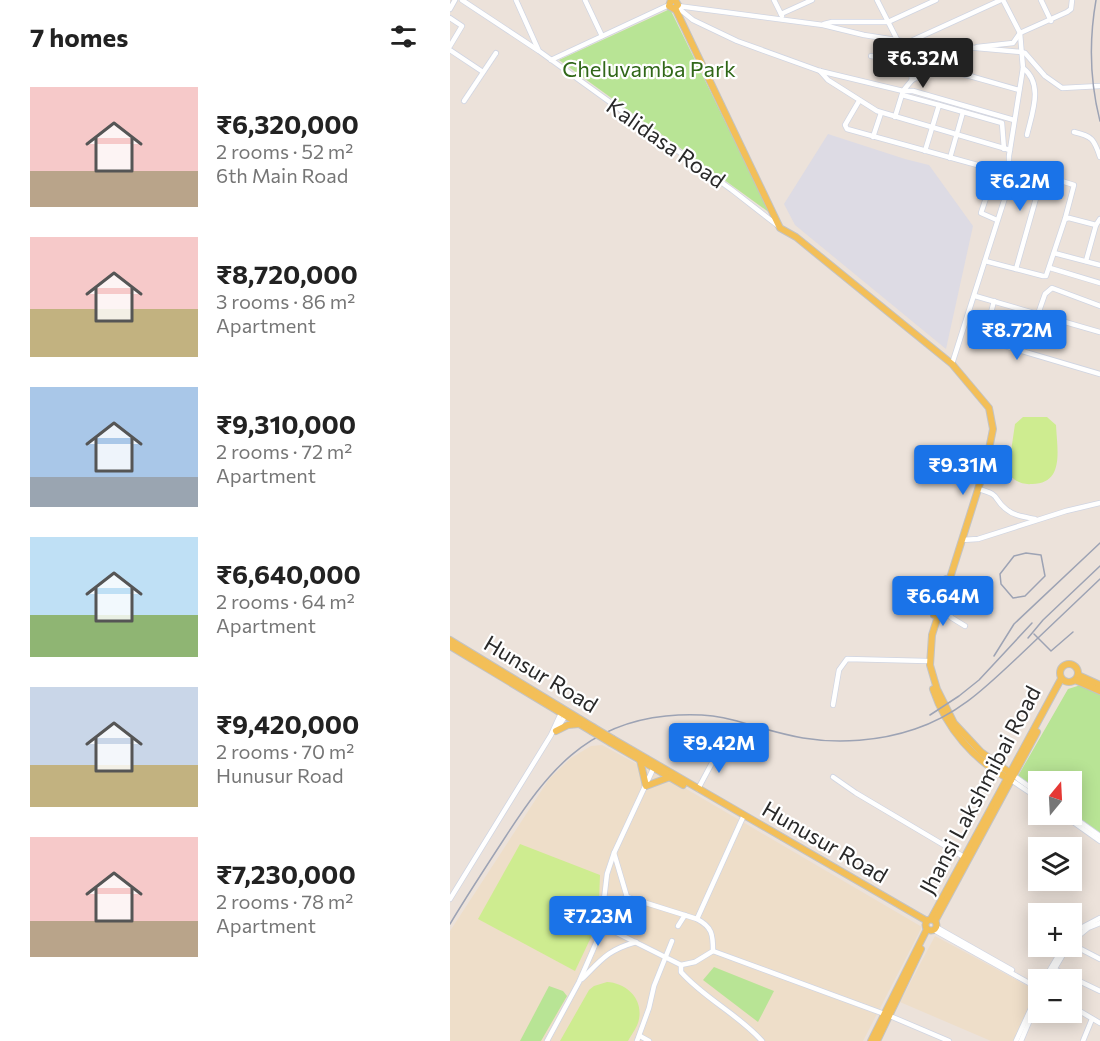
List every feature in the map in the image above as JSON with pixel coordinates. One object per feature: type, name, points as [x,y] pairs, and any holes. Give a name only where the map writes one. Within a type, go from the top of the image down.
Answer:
[{"type":"main road","points":[[674,3],[780,228],[796,237],[952,364],[989,408],[993,429],[986,464],[963,530]]},
{"type":"main road","points":[[986,457],[982,462],[932,635],[930,665],[937,689],[954,723],[981,752],[1010,776]]},
{"type":"main road","points":[[961,539],[928,634],[927,661],[938,704],[960,741],[1010,776]]},
{"type":"main road","name":"Hunsur Road","points":[[450,640],[640,760],[743,817]]},
{"type":"main road","points":[[450,646],[565,712],[579,724],[592,729]]},
{"type":"main road","points":[[1076,678],[1075,666],[1067,664],[1060,670],[1063,680],[1070,682],[1076,678],[1100,685]]},
{"type":"main road","points":[[1076,678],[1100,691]]},
{"type":"main road","name":"Jhansi Lakshmibai Road","points":[[931,925],[1063,680]]},
{"type":"main road","points":[[554,733],[568,725],[579,724]]},
{"type":"main road","name":"Hunusur Road","points":[[612,741],[931,925]]},
{"type":"main road","points":[[640,760],[646,786],[670,777]]},
{"type":"main road","name":"Jhansi Lakshmibai Road","points":[[877,1041],[887,1015],[963,857],[1010,776]]},
{"type":"main road","name":"Jhansi Lakshmibai Road","points":[[871,1041],[887,1015]]},
{"type":"street","points":[[450,9],[455,0]]},
{"type":"street","name":"Kalidasa Road","points":[[462,0],[539,51],[732,190],[780,228]]},
{"type":"street","points":[[516,0],[539,51]]},
{"type":"street","points":[[585,0],[602,36]]},
{"type":"street","points":[[774,0],[783,17]]},
{"type":"street","points":[[783,17],[812,0]]},
{"type":"street","points":[[877,0],[908,60],[912,80]]},
{"type":"street","points":[[823,25],[832,22],[888,22],[936,0]]},
{"type":"street","points":[[909,42],[1002,0],[1020,33],[1023,68],[1007,150]]},
{"type":"street","points":[[1041,0],[1051,21]]},
{"type":"street","points":[[965,48],[1006,45],[1016,41],[1020,33],[1051,21],[1071,9],[1072,0]]},
{"type":"street","points":[[674,3],[693,20],[737,41],[820,71],[1002,123],[1013,122]]},
{"type":"street","points":[[551,60],[674,3],[783,17],[864,35],[909,42],[1021,52],[1025,53],[1045,76],[1062,88],[1100,86]]},
{"type":"street","points":[[450,18],[462,26],[450,46]]},
{"type":"street","points":[[450,50],[483,72]]},
{"type":"street","points":[[464,101],[496,53]]},
{"type":"street","points":[[871,56],[908,60]]},
{"type":"street","points":[[1023,68],[1031,75],[1036,89],[1027,135]]},
{"type":"street","points":[[895,117],[903,93],[912,80],[922,75],[948,70],[1018,90]]},
{"type":"street","points":[[820,71],[828,80],[881,113],[1007,150]]},
{"type":"street","points":[[903,93],[913,91],[1013,122]]},
{"type":"street","points":[[859,100],[845,128],[1010,174]]},
{"type":"street","points":[[926,151],[939,105]]},
{"type":"street","points":[[950,158],[963,112]]},
{"type":"street","points":[[873,136],[881,113]]},
{"type":"street","points":[[952,364],[1009,184],[1009,164],[1002,123]]},
{"type":"street","points":[[1074,132],[1090,137],[1100,157]]},
{"type":"street","points":[[985,261],[1046,276],[1074,185],[1009,164]]},
{"type":"street","points":[[1016,269],[1042,175]]},
{"type":"street","points":[[986,181],[989,189],[981,213],[997,220]]},
{"type":"street","points":[[1065,219],[1096,225]]},
{"type":"street","points":[[1086,261],[1096,225],[1100,219]]},
{"type":"street","points":[[1054,253],[1100,265]]},
{"type":"street","points":[[1050,268],[1100,283]]},
{"type":"street","points":[[1038,314],[1045,294],[1052,288],[1100,306]]},
{"type":"street","points":[[975,296],[1100,332]]},
{"type":"street","points":[[994,301],[986,332],[988,341],[1100,374]]},
{"type":"street","points":[[978,489],[996,495],[1003,507],[1014,514],[1038,520]]},
{"type":"street","points":[[961,539],[978,538],[1100,503]]},
{"type":"street","points":[[963,530],[974,538]]},
{"type":"street","points":[[941,608],[965,626]]},
{"type":"street","points":[[834,705],[839,670],[847,659],[927,661]]},
{"type":"street","points":[[450,899],[565,712]]},
{"type":"street","points":[[698,789],[720,748]]},
{"type":"street","points":[[547,1041],[579,982],[600,934],[604,914],[604,886],[614,853],[654,766]]},
{"type":"street","points":[[1010,776],[1028,787]]},
{"type":"street","points":[[1010,776],[1028,790]]},
{"type":"street","points":[[832,777],[963,857]]},
{"type":"street","points":[[697,919],[743,817]]},
{"type":"street","points":[[1080,825],[1100,838]]},
{"type":"street","points":[[1082,825],[1090,831]]},
{"type":"street","points":[[614,853],[627,897]]},
{"type":"street","points":[[604,914],[610,904],[627,897],[686,915],[707,925],[713,937],[713,951]]},
{"type":"street","points":[[604,914],[608,924],[615,932],[681,965],[695,962],[713,951]]},
{"type":"street","points":[[678,926],[686,915]]},
{"type":"street","points":[[1082,928],[1100,918]]},
{"type":"street","points":[[1082,933],[1099,924]]},
{"type":"street","points":[[931,925],[1028,980]]},
{"type":"street","points":[[649,1041],[639,1039],[664,957],[672,941]]},
{"type":"street","points":[[579,982],[607,954],[636,942]]},
{"type":"street","points":[[713,951],[887,1015],[949,1041]]},
{"type":"street","points":[[1082,951],[1100,959]]},
{"type":"street","points":[[1054,969],[1061,957]]},
{"type":"street","points":[[681,965],[681,972],[695,989],[729,1010],[762,1041]]},
{"type":"street","points":[[1082,982],[1100,991]]},
{"type":"street","points":[[1082,1013],[1100,1023]]},
{"type":"street","points":[[1016,1041],[1028,1015]]},
{"type":"street","points":[[1085,1040],[1092,1019]]},
{"type":"street","points":[[1021,1041],[1028,1023]]},
{"type":"shaded area","points":[[828,134],[929,165],[973,226],[946,349],[795,225],[784,204]]},
{"type":"shaded area","points":[[602,745],[657,775],[659,773],[922,927],[863,1041],[450,1041],[450,931],[549,779],[571,758],[591,746]]},
{"type":"shaded area","points":[[935,936],[1028,986],[1028,1011],[1015,1041],[991,1041],[900,1002]]},
{"type":"green space","name":"Cheluvamba Park","points":[[670,9],[770,213],[559,60]]},
{"type":"green space","points":[[1023,417],[1047,417],[1056,425],[1057,463],[1050,478],[1043,482],[1021,483],[1012,478],[1008,472],[1015,424]]},
{"type":"green space","points":[[1084,684],[1100,691],[1100,833],[1082,820],[1082,771],[1028,771],[1028,782],[1018,776],[1068,689]]},
{"type":"green space","points":[[520,844],[600,875],[599,902],[594,931],[575,971],[478,919]]},
{"type":"green space","points":[[714,967],[774,991],[758,1022],[703,980]]},
{"type":"green space","points":[[607,982],[621,985],[636,998],[640,1011],[638,1022],[628,1041],[560,1041],[589,990]]},
{"type":"green space","points":[[549,986],[563,991],[567,996],[541,1041],[520,1041]]},
{"type":"railway","points":[[1096,0],[1092,30],[1092,61],[1094,91],[1100,121]]},
{"type":"railway","points":[[994,656],[1014,624],[1100,543]]},
{"type":"railway","points":[[1026,553],[1041,555],[1045,576],[1025,596],[1013,598],[1001,584],[1000,574],[1014,556],[1026,553]]},
{"type":"railway","points":[[1028,638],[1043,620],[1100,566]]},
{"type":"railway","points":[[450,924],[521,813],[553,772],[571,755],[613,729],[638,721],[683,715],[725,718],[794,736],[831,741],[874,739],[915,729],[945,716],[971,699],[1100,579]]},
{"type":"railway","points":[[930,715],[979,680],[1032,623]]},
{"type":"railway","points":[[1034,634],[1051,651],[1073,632]]}]
